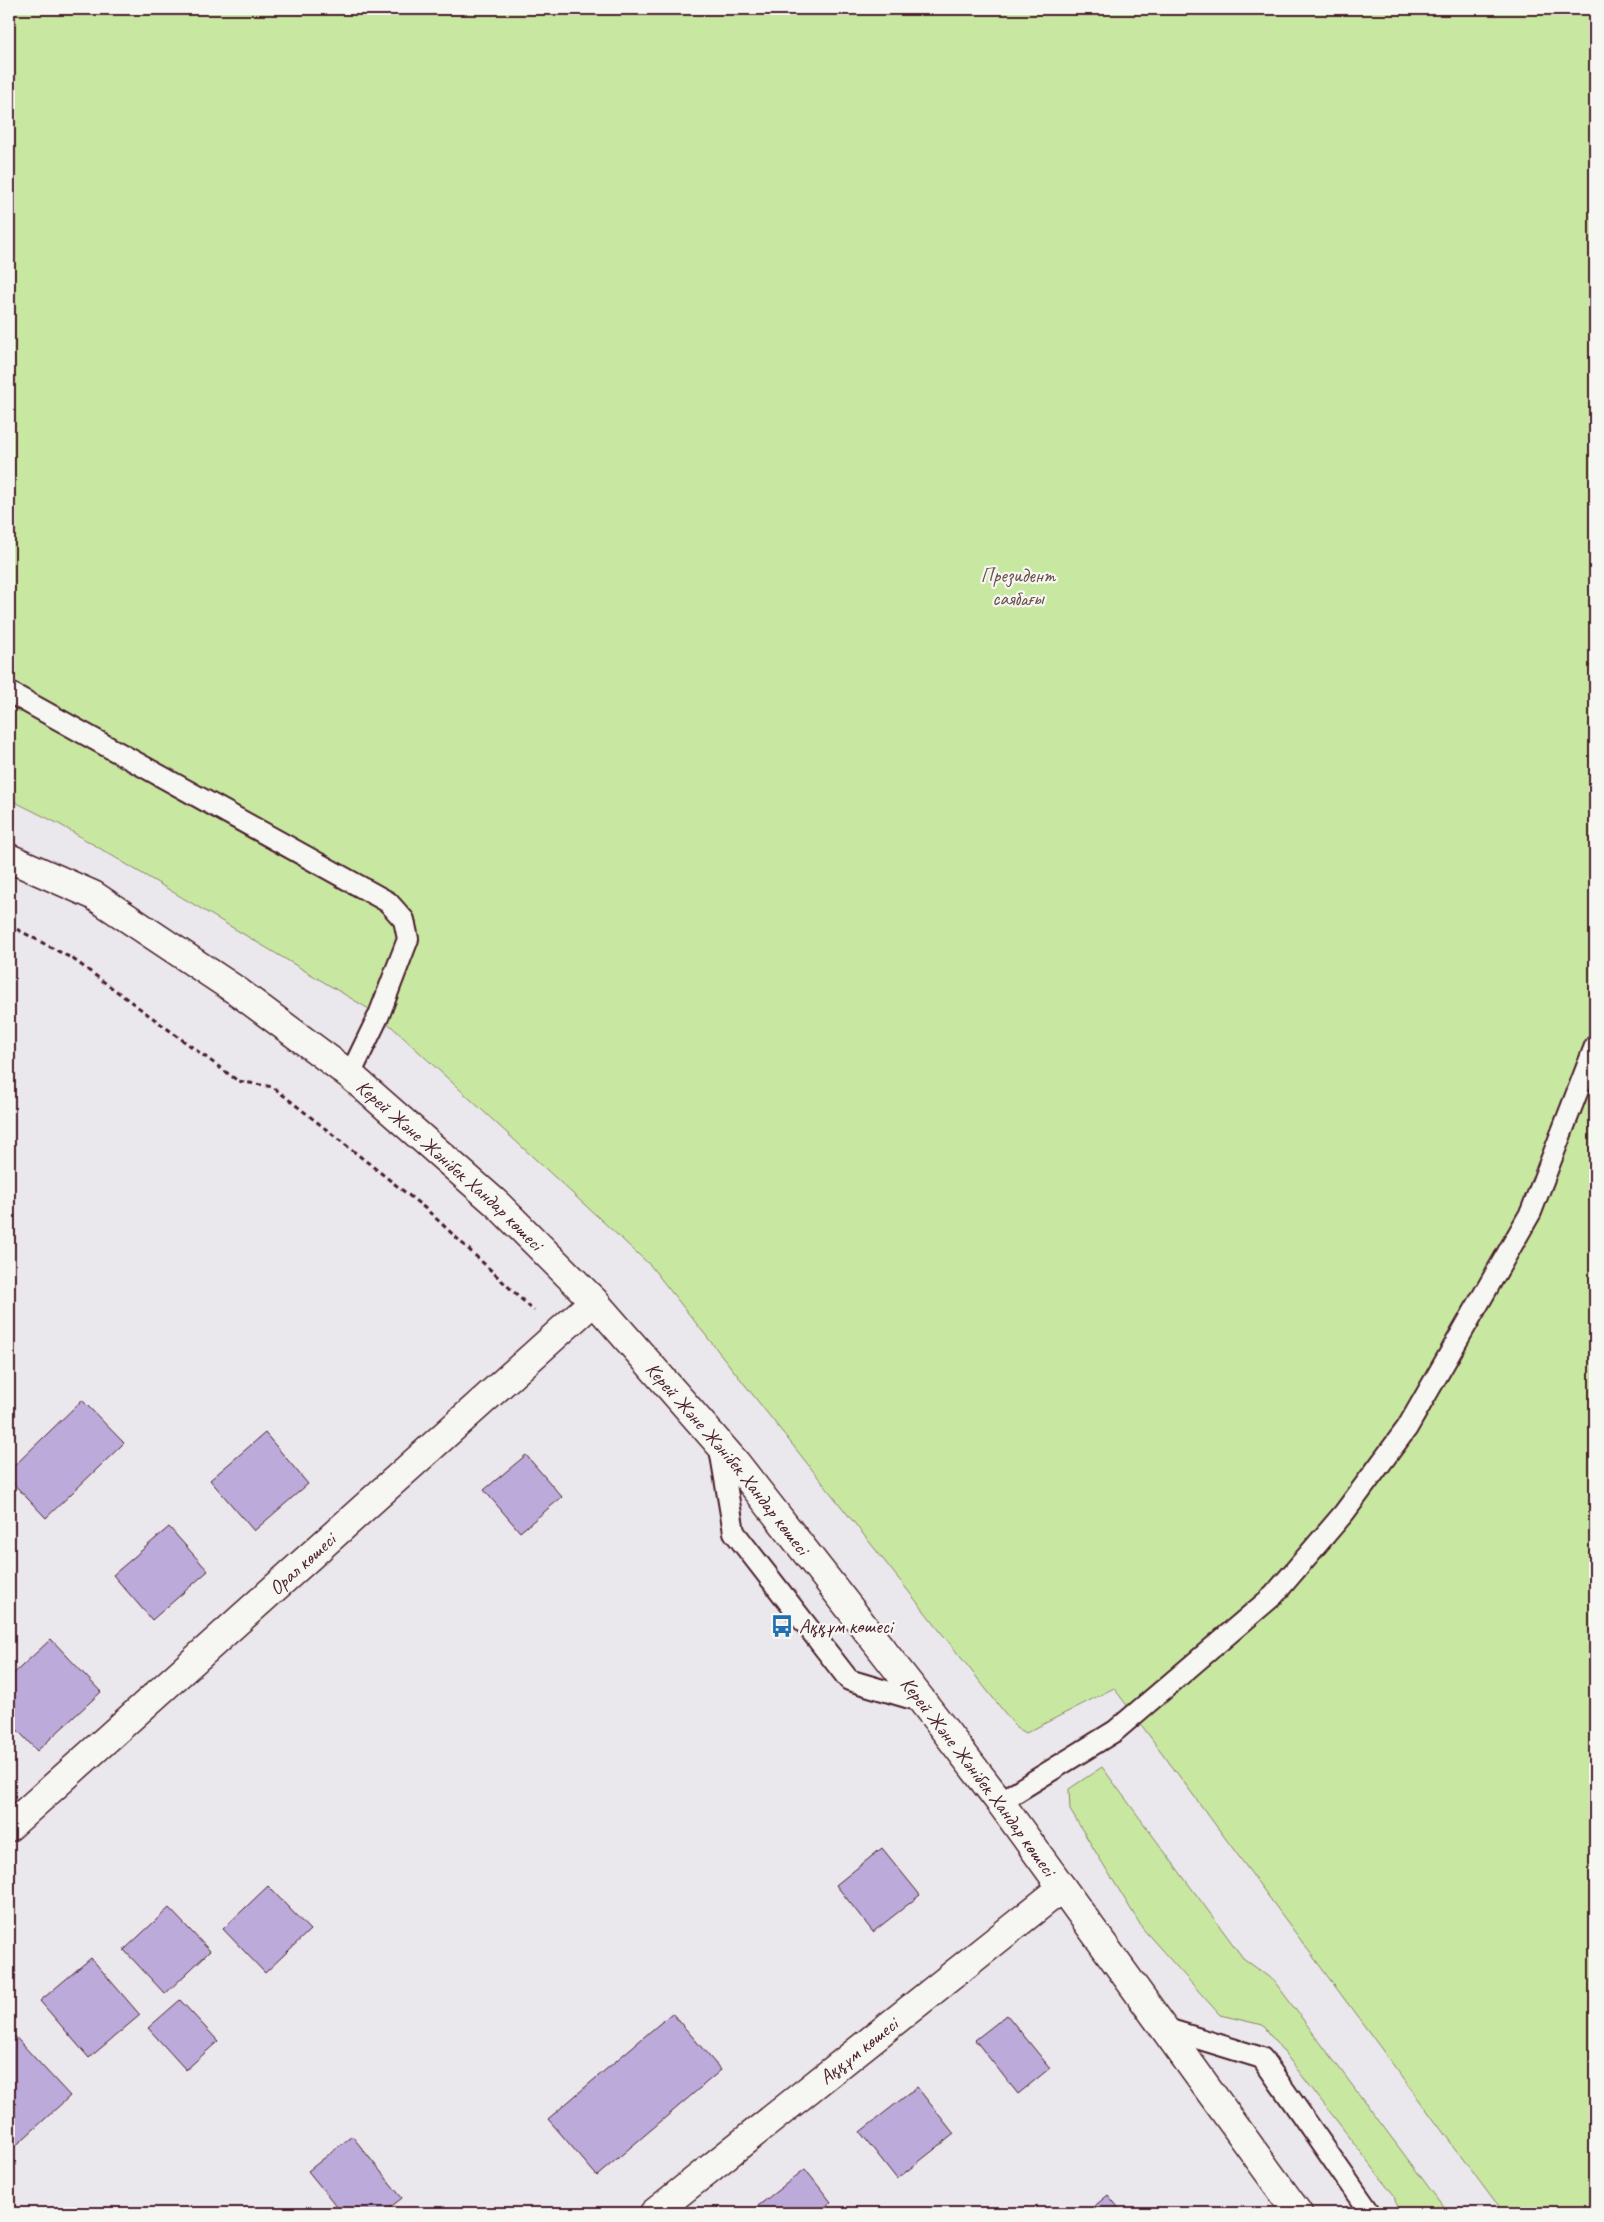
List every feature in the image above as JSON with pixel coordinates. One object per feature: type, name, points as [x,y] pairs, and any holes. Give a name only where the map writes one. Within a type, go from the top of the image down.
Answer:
[{"type":"main road","name":"Керей Және Жәнібек Хандар көшесі","points":[[9,858],[93,895],[237,991],[350,1075],[497,1204],[594,1301],[719,1443],[923,1702],[1000,1802],[1298,2213]]},
{"type":"main road","name":"Орал көшесі","points":[[9,1827],[594,1301]]},
{"type":"main road","name":"Аққұм көшесі","points":[[654,2213],[1062,1888]]},
{"type":"lane","points":[[9,692],[388,902],[404,920],[408,939],[379,1015],[350,1075]]},
{"type":"lane","points":[[1000,1802],[1116,1731],[1274,1594],[1344,1513],[1407,1428],[1531,1212],[1595,1046]]},
{"type":"lane","points":[[719,1443],[734,1532],[850,1680],[923,1702]]},
{"type":"lane","points":[[1164,2028],[1262,2058],[1370,2213]]},
{"type":"path","points":[[9,925],[73,959],[238,1081],[273,1087],[426,1209],[558,1333]]},
{"type":"green space","name":"Президент саябағы","points":[[9,9],[1595,9],[1595,2213],[1503,2213],[1114,1688],[1026,1733],[1016,1727],[650,1265],[379,1015],[59,824],[9,799]]},
{"type":"green space","points":[[1102,1767],[1243,1958],[1274,1981],[1448,2213],[1398,2213],[1394,2195],[1263,2025],[1220,2015],[1143,1929],[1070,1810],[1069,1789]]},
{"type":"building","points":[[82,1400],[124,1443],[46,1518],[9,1479],[9,1471]]},
{"type":"building","points":[[265,1433],[308,1484],[254,1531],[210,1480]]},
{"type":"building","points":[[526,1455],[562,1497],[520,1532],[484,1490]]},
{"type":"building","points":[[169,1527],[208,1571],[152,1620],[113,1575]]},
{"type":"building","points":[[51,1639],[101,1692],[37,1751],[9,1721],[9,1678]]},
{"type":"building","points":[[882,1848],[920,1895],[873,1932],[836,1885]]},
{"type":"building","points":[[268,1886],[310,1930],[265,1973],[223,1929]]},
{"type":"building","points":[[169,1908],[210,1951],[165,1994],[124,1950]]},
{"type":"building","points":[[91,1958],[140,2015],[89,2058],[40,2001]]},
{"type":"building","points":[[180,2000],[218,2041],[186,2070],[148,2028]]},
{"type":"building","points":[[672,2013],[721,2070],[597,2176],[548,2119]]},
{"type":"building","points":[[1007,2015],[1050,2068],[1018,2094],[975,2040]]},
{"type":"building","points":[[9,2030],[70,2096],[9,2152]]},
{"type":"building","points":[[917,2087],[954,2134],[897,2179],[860,2132]]},
{"type":"building","points":[[352,2136],[402,2198],[383,2213],[342,2213],[308,2171]]},
{"type":"building","points":[[805,2169],[831,2202],[817,2213],[749,2213]]},
{"type":"building","points":[[1108,2195],[1123,2213],[1086,2213]]},
{"type":"place","name":"Аққұм көшесі","points":[[782,1626]]}]
